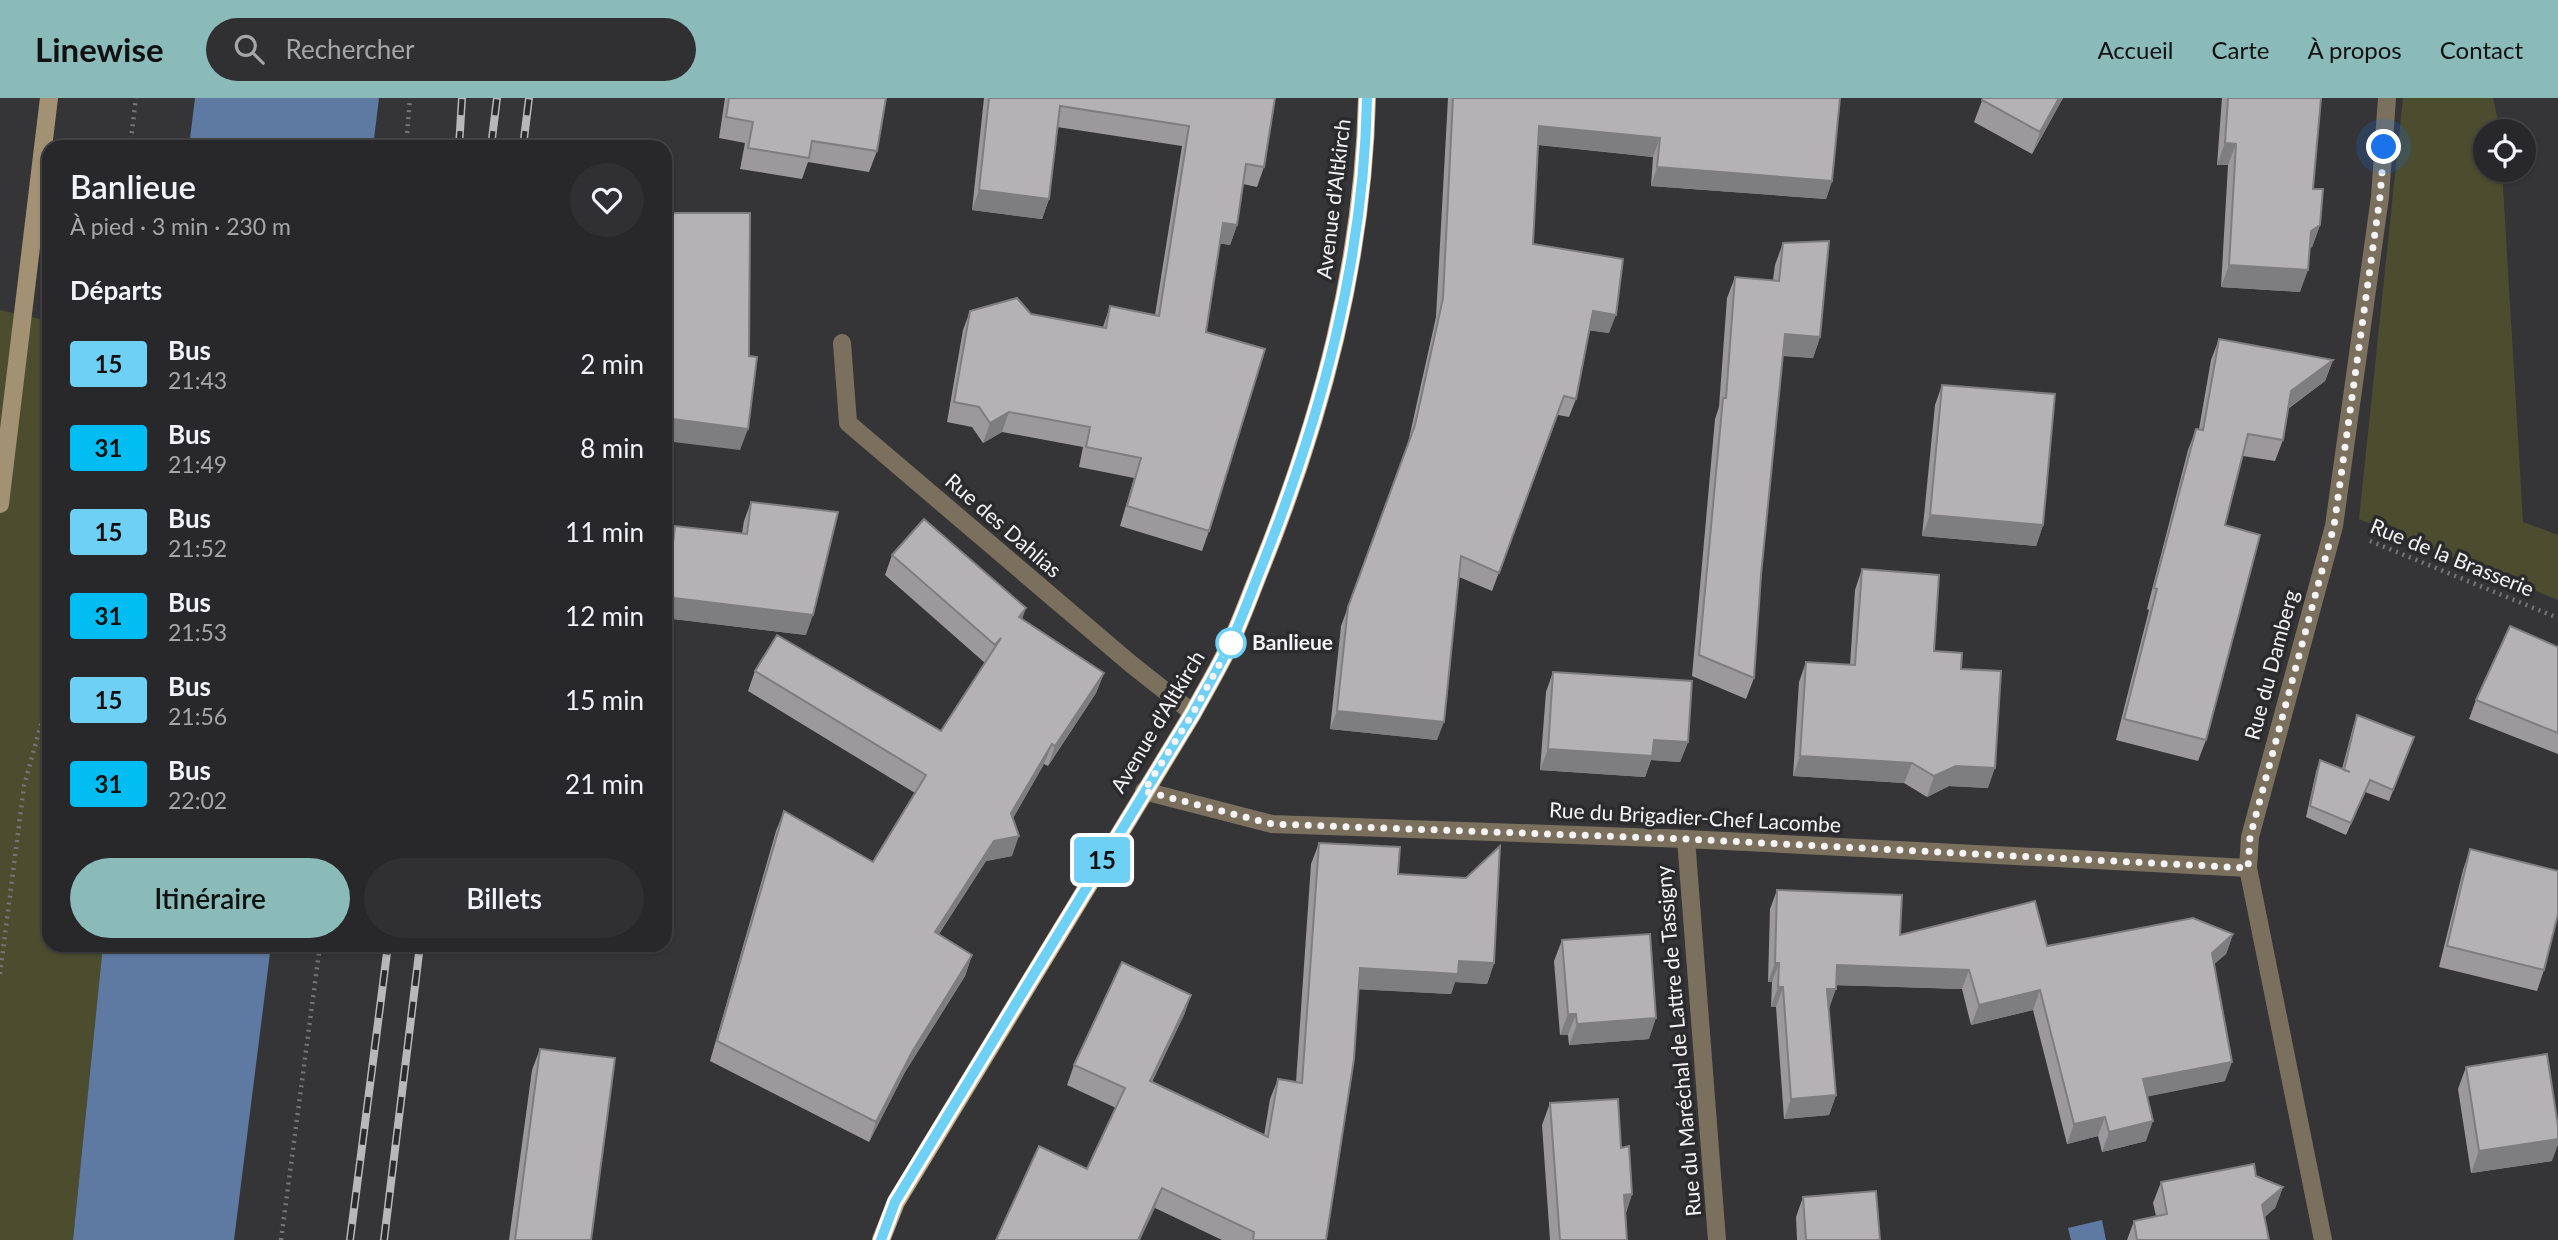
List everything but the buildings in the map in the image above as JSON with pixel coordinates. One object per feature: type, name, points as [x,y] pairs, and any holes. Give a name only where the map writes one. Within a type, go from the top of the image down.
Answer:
[{"type":"main road","name":"Avenue d'Altkirch","points":[[881,1240],[895,1202],[1193,713],[1231,643],[1292,491],[1323,392],[1349,281],[1366,152],[1367,98]]},
{"type":"street","points":[[44,140],[49,98]]},
{"type":"street","name":"Rue du Damberg","points":[[2323,1240],[2248,868],[2250,837],[2334,526],[2380,197],[2387,98]]},
{"type":"street","points":[[0,503],[42,156]]},
{"type":"street","name":"Rue des Dahlias","points":[[842,343],[848,423],[1131,664],[1193,713]]},
{"type":"street","name":"Rue du Brigadier-Chef Lacombe","points":[[1144,791],[1272,824],[1686,839],[2248,868]]},
{"type":"street","name":"Rue du Maréchal de Lattre de Tassigny","points":[[1686,839],[1717,1240]]},
{"type":"path","points":[[131,140],[136,98]]},
{"type":"path","points":[[407,140],[410,98]]},
{"type":"path","name":"Rue de la Brasserie","points":[[2334,526],[2558,618]]},
{"type":"path","points":[[0,974],[24,786],[42,720]]},
{"type":"path","points":[[281,1240],[319,952]]},
{"type":"green space","points":[[2403,98],[2493,98],[2497,119],[2473,119],[2473,182],[2503,182],[2523,522],[2558,535],[2558,600],[2359,519]]},
{"type":"green space","points":[[0,310],[42,319],[42,952],[102,952],[73,1240],[0,1240]]},
{"type":"water","points":[[195,98],[379,98],[374,140],[190,140]]},
{"type":"water","points":[[102,952],[270,952],[234,1240],[73,1240]]},
{"type":"water","points":[[2102,1220],[2106,1240],[2071,1240],[2068,1228]]},
{"type":"railway","points":[[459,140],[462,98]]},
{"type":"railway","points":[[492,140],[497,98]]},
{"type":"railway","points":[[524,140],[529,98]]},
{"type":"railway","points":[[350,1240],[387,952]]},
{"type":"railway","points":[[384,1240],[419,952]]},
{"type":"bus line","name":"15","points":[[881,1240],[895,1202],[1193,713],[1231,643],[1292,491],[1323,392],[1349,281],[1366,152],[1367,98]]},
{"type":"place","name":"Banlieue","points":[[1231,643]]},
{"type":"route","points":[[1231,643],[1193,713],[1144,791],[1272,824],[1686,839],[2248,868],[2250,837],[2334,526],[2380,197],[2384,147]]}]
